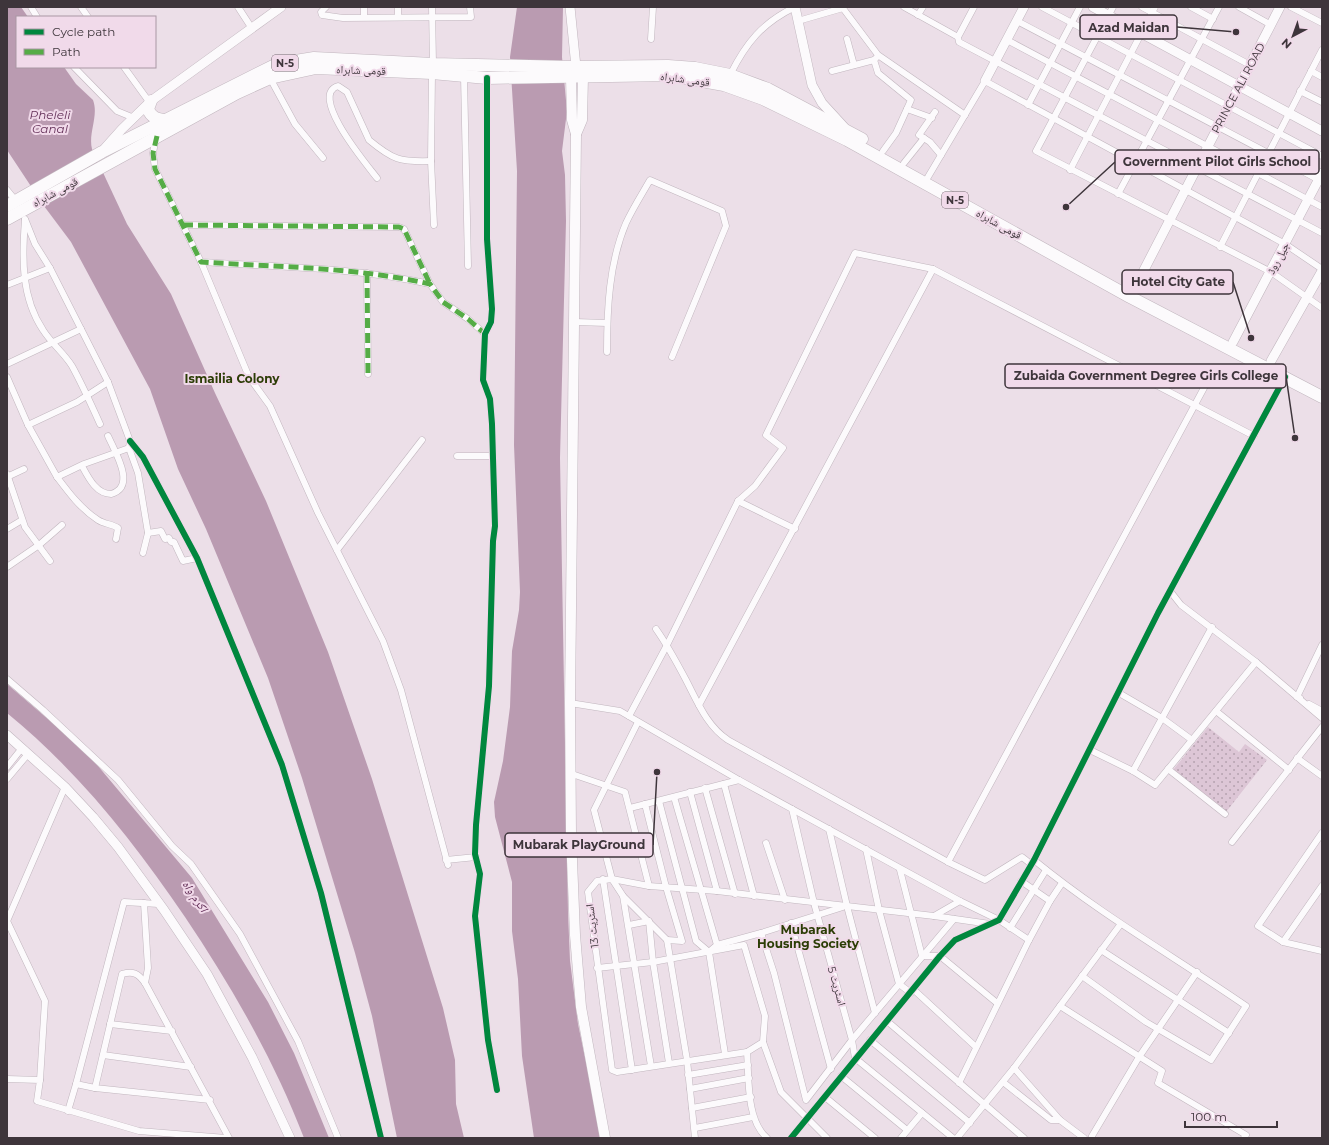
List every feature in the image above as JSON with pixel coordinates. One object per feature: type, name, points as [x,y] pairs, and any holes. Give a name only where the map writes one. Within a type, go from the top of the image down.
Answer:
[{"type":"highway","name":"قومی شاہراہ","points":[[19,207],[109,163],[157,136],[174,119],[277,64],[314,58],[336,64],[433,69],[488,65],[574,73]]},
{"type":"highway","name":"قومی شاہراہ","points":[[7,219],[19,207],[102,152],[270,78],[336,64]]},
{"type":"highway","name":"قومی شاہراہ","points":[[433,69],[464,76],[487,78],[695,68],[730,76],[768,89],[847,131],[1132,294]]},
{"type":"highway","name":"قومی شاہراہ","points":[[668,70],[724,85],[770,103],[847,140],[1132,294],[1202,330],[1322,397]]},
{"type":"highway","points":[[150,102],[148,109],[154,118],[174,119]]},
{"type":"highway","name":"قومی شاہراہ","points":[[1202,330],[1233,342],[1271,360],[1322,388]]},
{"type":"main road","points":[[574,73],[582,120],[576,134],[570,703],[572,774],[571,835],[581,1007],[604,1138]]},
{"type":"street","points":[[31,7],[36,16]]},
{"type":"street","points":[[82,7],[87,16]]},
{"type":"street","points":[[238,7],[252,27]]},
{"type":"street","points":[[102,152],[122,129],[150,102],[252,27],[269,10],[281,7]]},
{"type":"street","points":[[326,7],[321,12],[324,16],[471,17],[470,7]]},
{"type":"street","points":[[364,7],[364,17]]},
{"type":"street","points":[[398,7],[398,17]]},
{"type":"street","points":[[432,7],[433,69],[431,161],[434,225]]},
{"type":"street","points":[[570,7],[574,73]]},
{"type":"street","points":[[651,39],[653,7]]},
{"type":"street","points":[[730,76],[740,54],[756,33],[777,16],[795,7],[812,85],[822,104],[847,131]]},
{"type":"street","points":[[904,7],[958,37],[959,42],[1322,233]]},
{"type":"street","points":[[918,15],[923,7]]},
{"type":"street","points":[[958,37],[974,7]]},
{"type":"street","points":[[928,177],[985,81],[1024,7]]},
{"type":"street","points":[[1042,7],[1322,156]]},
{"type":"street","points":[[1028,105],[1080,7]]},
{"type":"street","points":[[1093,7],[1111,11],[1141,33],[1322,131]]},
{"type":"street","points":[[1142,7],[1153,10],[1250,65]]},
{"type":"street","points":[[1190,7],[1213,19]]},
{"type":"street","points":[[1118,194],[1219,7]]},
{"type":"street","points":[[1239,7],[1271,24]]},
{"type":"street","name":"PRINCE ALI ROAD","points":[[1132,294],[1169,219],[1280,7]]},
{"type":"street","points":[[1292,7],[1322,23]]},
{"type":"street","points":[[798,21],[842,8],[876,58],[965,115]]},
{"type":"street","points":[[1070,170],[1153,10]]},
{"type":"street","points":[[1111,11],[1036,151],[1070,170],[1271,272],[1322,308]]},
{"type":"street","points":[[1017,21],[1268,153],[1321,178]]},
{"type":"street","points":[[847,40],[854,65]]},
{"type":"street","points":[[1007,40],[1322,206]]},
{"type":"street","points":[[1220,247],[1288,113],[1322,50]]},
{"type":"street","points":[[832,71],[876,58]]},
{"type":"street","points":[[876,58],[878,73],[911,100],[896,133],[883,151]]},
{"type":"street","points":[[75,68],[117,111],[134,118]]},
{"type":"street","points":[[125,68],[150,102]]},
{"type":"street","points":[[1311,71],[1322,77]]},
{"type":"street","points":[[464,76],[468,266]]},
{"type":"street","points":[[270,78],[295,124],[324,158]]},
{"type":"street","points":[[487,78],[487,239],[492,309],[491,322],[485,334],[483,380],[490,399],[495,526],[493,541],[489,686],[476,825],[476,857],[480,874],[476,916],[488,1040],[497,1090]]},
{"type":"street","points":[[985,81],[1285,244],[1322,270],[1308,298],[1271,360]]},
{"type":"street","points":[[377,178],[349,143],[337,122],[329,100],[330,91],[334,87],[338,86],[347,92],[369,140],[376,146],[395,158],[405,161],[431,161]]},
{"type":"street","points":[[1300,91],[1322,102]]},
{"type":"street","points":[[907,109],[932,118]]},
{"type":"street","points":[[935,112],[920,135],[941,156]]},
{"type":"street","points":[[157,136],[153,153],[155,169],[201,262],[249,377],[270,406],[337,550],[383,641],[401,690],[447,863],[476,857]]},
{"type":"street","points":[[904,163],[924,138]]},
{"type":"street","name":"جیل روڈ","points":[[1233,342],[1308,199],[1321,178]]},
{"type":"street","points":[[607,352],[607,323],[613,269],[618,246],[626,222],[650,180],[722,211],[726,226],[672,357]]},
{"type":"street","points":[[7,190],[19,207],[35,244],[50,268],[108,382],[130,441],[143,457],[197,558],[282,765],[321,893],[381,1138]]},
{"type":"street","points":[[19,207],[24,278],[33,310],[42,329],[71,364],[100,424]]},
{"type":"street","points":[[183,225],[399,227],[404,229],[430,284],[443,302],[468,319],[485,334]]},
{"type":"street","points":[[629,716],[667,645],[738,501],[755,486],[782,448],[766,435],[855,253],[933,269],[1196,404],[1254,436]]},
{"type":"street","points":[[201,262],[367,273],[401,277],[430,284]]},
{"type":"street","points":[[7,285],[50,268]]},
{"type":"street","points":[[699,705],[795,529],[933,269]]},
{"type":"street","points":[[367,273],[368,374]]},
{"type":"street","points":[[575,322],[607,323]]},
{"type":"street","points":[[7,364],[81,329]]},
{"type":"street","points":[[948,862],[1212,373]]},
{"type":"street","points":[[7,377],[28,425],[57,477],[76,502],[88,513],[99,520],[118,528],[116,539]]},
{"type":"street","points":[[791,1138],[855,1058],[955,940],[999,920],[1033,862],[1170,591],[1285,377]]},
{"type":"street","points":[[28,425],[62,409],[108,382]]},
{"type":"street","points":[[82,466],[90,480],[100,490],[107,494],[117,492],[124,484],[121,465],[108,436]]},
{"type":"street","points":[[337,550],[422,440]]},
{"type":"street","points":[[130,441],[129,448],[138,474],[148,533],[143,553]]},
{"type":"street","points":[[57,477],[115,452],[129,448]]},
{"type":"street","points":[[457,456],[493,456]]},
{"type":"street","points":[[24,469],[7,476],[24,527],[50,561]]},
{"type":"street","points":[[738,501],[795,529]]},
{"type":"street","points":[[7,529],[22,520]]},
{"type":"street","points":[[7,567],[39,545],[62,525]]},
{"type":"street","points":[[148,533],[161,531],[165,539],[169,538],[171,542],[174,542],[183,561],[197,558]]},
{"type":"street","points":[[1170,591],[1181,605],[1212,627],[1256,662],[1322,718]]},
{"type":"street","points":[[1133,771],[1212,627]]},
{"type":"street","points":[[656,630],[667,645],[708,721],[717,733],[948,862],[986,880],[1022,857],[1033,862],[1120,925],[1196,972],[1246,1006],[1211,1060],[1146,1022],[1082,976]]},
{"type":"street","points":[[1297,697],[1322,645]]},
{"type":"street","points":[[1090,750],[1133,771],[1155,785],[1256,662]]},
{"type":"street","points":[[7,678],[118,780],[172,846],[191,864],[240,934],[298,1041],[338,1138]]},
{"type":"street","points":[[1119,693],[1162,718],[1192,740]]},
{"type":"street","points":[[1297,697],[1322,711]]},
{"type":"street","points":[[570,703],[620,711],[739,780],[866,849],[900,870],[999,920],[1029,940]]},
{"type":"street","points":[[1216,711],[1288,770]]},
{"type":"street","points":[[638,722],[594,810],[612,879],[623,896],[668,940],[690,1089],[695,1138]]},
{"type":"street","points":[[1232,842],[1322,727]]},
{"type":"street","points":[[9,738],[65,787],[118,847],[160,904],[208,974],[252,1057],[290,1138]]},
{"type":"street","points":[[7,767],[25,751]]},
{"type":"street","points":[[7,780],[25,751]]},
{"type":"street","points":[[1297,758],[1322,776]]},
{"type":"street","points":[[1168,769],[1225,814]]},
{"type":"street","points":[[572,774],[625,792],[649,886]]},
{"type":"street","points":[[630,808],[739,780]]},
{"type":"street","points":[[724,784],[754,896]]},
{"type":"street","points":[[65,787],[7,921],[45,1001],[40,1080],[37,1101],[139,1131],[226,1138]]},
{"type":"street","points":[[705,788],[735,894]]},
{"type":"street","points":[[690,792],[717,891]]},
{"type":"street","points":[[674,797],[717,945]]},
{"type":"street","points":[[659,801],[696,941],[709,952],[725,1054]]},
{"type":"street","points":[[645,804],[666,887],[682,941]]},
{"type":"street","name":"اسٹریٹ 5","points":[[792,809],[814,903],[852,1040],[855,1058]]},
{"type":"street","points":[[829,829],[847,906],[875,1013]]},
{"type":"street","points":[[1322,833],[1258,926],[1283,942],[1322,951]]},
{"type":"street","points":[[766,843],[784,900]]},
{"type":"street","points":[[866,849],[879,910],[899,984],[912,991],[976,1047]]},
{"type":"street","points":[[900,870],[922,956]]},
{"type":"street","points":[[1010,928],[1046,870]]},
{"type":"street","points":[[632,1070],[603,879],[612,879],[649,886],[717,891],[784,900],[910,913],[990,924]]},
{"type":"street","name":"اسٹریٹ 13","points":[[603,879],[597,881],[588,892],[610,1066],[612,1070],[617,1072],[686,1060],[747,1052],[763,1042]]},
{"type":"street","points":[[1021,881],[1050,901]]},
{"type":"street","points":[[959,1083],[1029,940],[1050,901],[1062,883]]},
{"type":"street","points":[[1283,942],[1322,886]]},
{"type":"street","points":[[623,896],[629,925],[651,1066]]},
{"type":"street","points":[[934,916],[960,901]]},
{"type":"street","points":[[68,1111],[124,902],[160,904]]},
{"type":"street","points":[[144,903],[148,968],[145,983]]},
{"type":"street","points":[[709,952],[717,945],[847,906]]},
{"type":"street","points":[[761,933],[774,973],[805,1099],[807,1099],[852,1040],[954,919]]},
{"type":"street","points":[[629,925],[649,921]]},
{"type":"street","points":[[649,921],[653,962],[669,1063]]},
{"type":"street","points":[[791,923],[830,1069]]},
{"type":"street","points":[[957,1138],[1014,1068],[1120,925]]},
{"type":"street","points":[[668,940],[696,941]]},
{"type":"street","points":[[597,968],[670,960],[744,945],[765,1016],[763,1042],[782,1092],[806,1119],[827,1138]]},
{"type":"street","points":[[1101,950],[1229,1032]]},
{"type":"street","points":[[922,956],[940,956],[997,1003]]},
{"type":"street","points":[[95,1088],[122,974],[130,972],[139,974],[210,1100],[229,1138]]},
{"type":"street","points":[[1014,1068],[1060,1120],[1089,1138],[1139,1057],[1196,972]]},
{"type":"street","points":[[1060,1006],[1162,1072],[1158,1083],[1246,1135],[1244,1138]]},
{"type":"street","points":[[887,1021],[1021,1137]]},
{"type":"street","points":[[110,1024],[172,1031]]},
{"type":"street","points":[[870,1040],[970,1123]]},
{"type":"street","points":[[747,1052],[753,1117],[759,1130],[767,1138]]},
{"type":"street","points":[[103,1055],[191,1067]]},
{"type":"street","points":[[855,1058],[953,1138]]},
{"type":"street","points":[[688,1075],[748,1065]]},
{"type":"street","points":[[841,1076],[907,1130]]},
{"type":"street","points":[[690,1089],[749,1078]]},
{"type":"street","points":[[7,1079],[40,1080]]},
{"type":"street","points":[[1003,1082],[1051,1120],[1060,1120]]},
{"type":"street","points":[[76,1084],[95,1088],[210,1100]]},
{"type":"street","points":[[692,1108],[751,1097]]},
{"type":"street","points":[[825,1097],[875,1138]]},
{"type":"street","points":[[901,1138],[922,1113]]},
{"type":"street","points":[[695,1128],[753,1117]]},
{"type":"shaded area","points":[[1208,727],[1239,752],[1245,744],[1267,760],[1226,812],[1173,770]]},
{"type":"water","name":"Pheleli Canal","points":[[7,7],[21,7],[27,16],[16,16],[16,68],[65,68],[76,84],[93,100],[95,112],[91,137],[92,149],[127,224],[171,294],[215,393],[266,501],[328,652],[372,779],[443,1008],[455,1060],[456,1104],[464,1138],[397,1138],[372,1016],[355,953],[302,778],[268,678],[206,529],[178,469],[150,389],[71,242],[44,206],[7,150]]},
{"type":"water","points":[[517,7],[563,7],[562,57],[567,111],[562,151],[565,175],[566,221],[560,458],[568,912],[570,961],[578,1024],[602,1138],[534,1138],[522,1056],[518,979],[512,931],[512,882],[495,817],[494,802],[503,761],[510,707],[512,651],[519,610],[520,592],[514,445],[517,171],[510,57]]},
{"type":"water","name":"اکرم واہ","points":[[7,684],[69,737],[98,766],[192,878],[268,1002],[294,1053],[329,1138],[304,1138],[266,1052],[251,1024],[185,917],[146,862],[104,809],[58,759],[7,713]]},
{"type":"marked path","points":[[157,136],[153,153],[155,169],[201,262],[345,271],[402,278],[430,284],[443,302],[468,319],[485,334]]},
{"type":"marked path","points":[[183,225],[399,227],[404,229],[430,284]]},
{"type":"marked path","points":[[367,273],[368,374]]},
{"type":"cycle path","points":[[487,78],[487,239],[492,309],[491,322],[485,334],[483,380],[490,399],[495,526],[493,541],[489,686],[476,825],[475,854],[480,874],[475,916],[488,1040],[497,1090]]},
{"type":"cycle path","points":[[791,1138],[940,956],[955,940],[999,920],[1034,860],[1158,613],[1285,377]]},
{"type":"cycle path","points":[[130,441],[143,457],[197,558],[282,765],[321,893],[381,1138]]},
{"type":"place","name":"Azad Maidan","points":[[1236,32]]},
{"type":"place","name":"Government Pilot Girls School","points":[[1066,207]]},
{"type":"place","name":"Hotel City Gate","points":[[1251,338]]},
{"type":"place","name":"Zubaida Government Degree Girls College","points":[[1295,438]]},
{"type":"place","name":"Mubarak PlayGround","points":[[657,772]]},
{"type":"district","name":"Ismailia Colony","points":[[232,379]]},
{"type":"district","name":"Mubarak Housing Society","points":[[808,937]]}]
